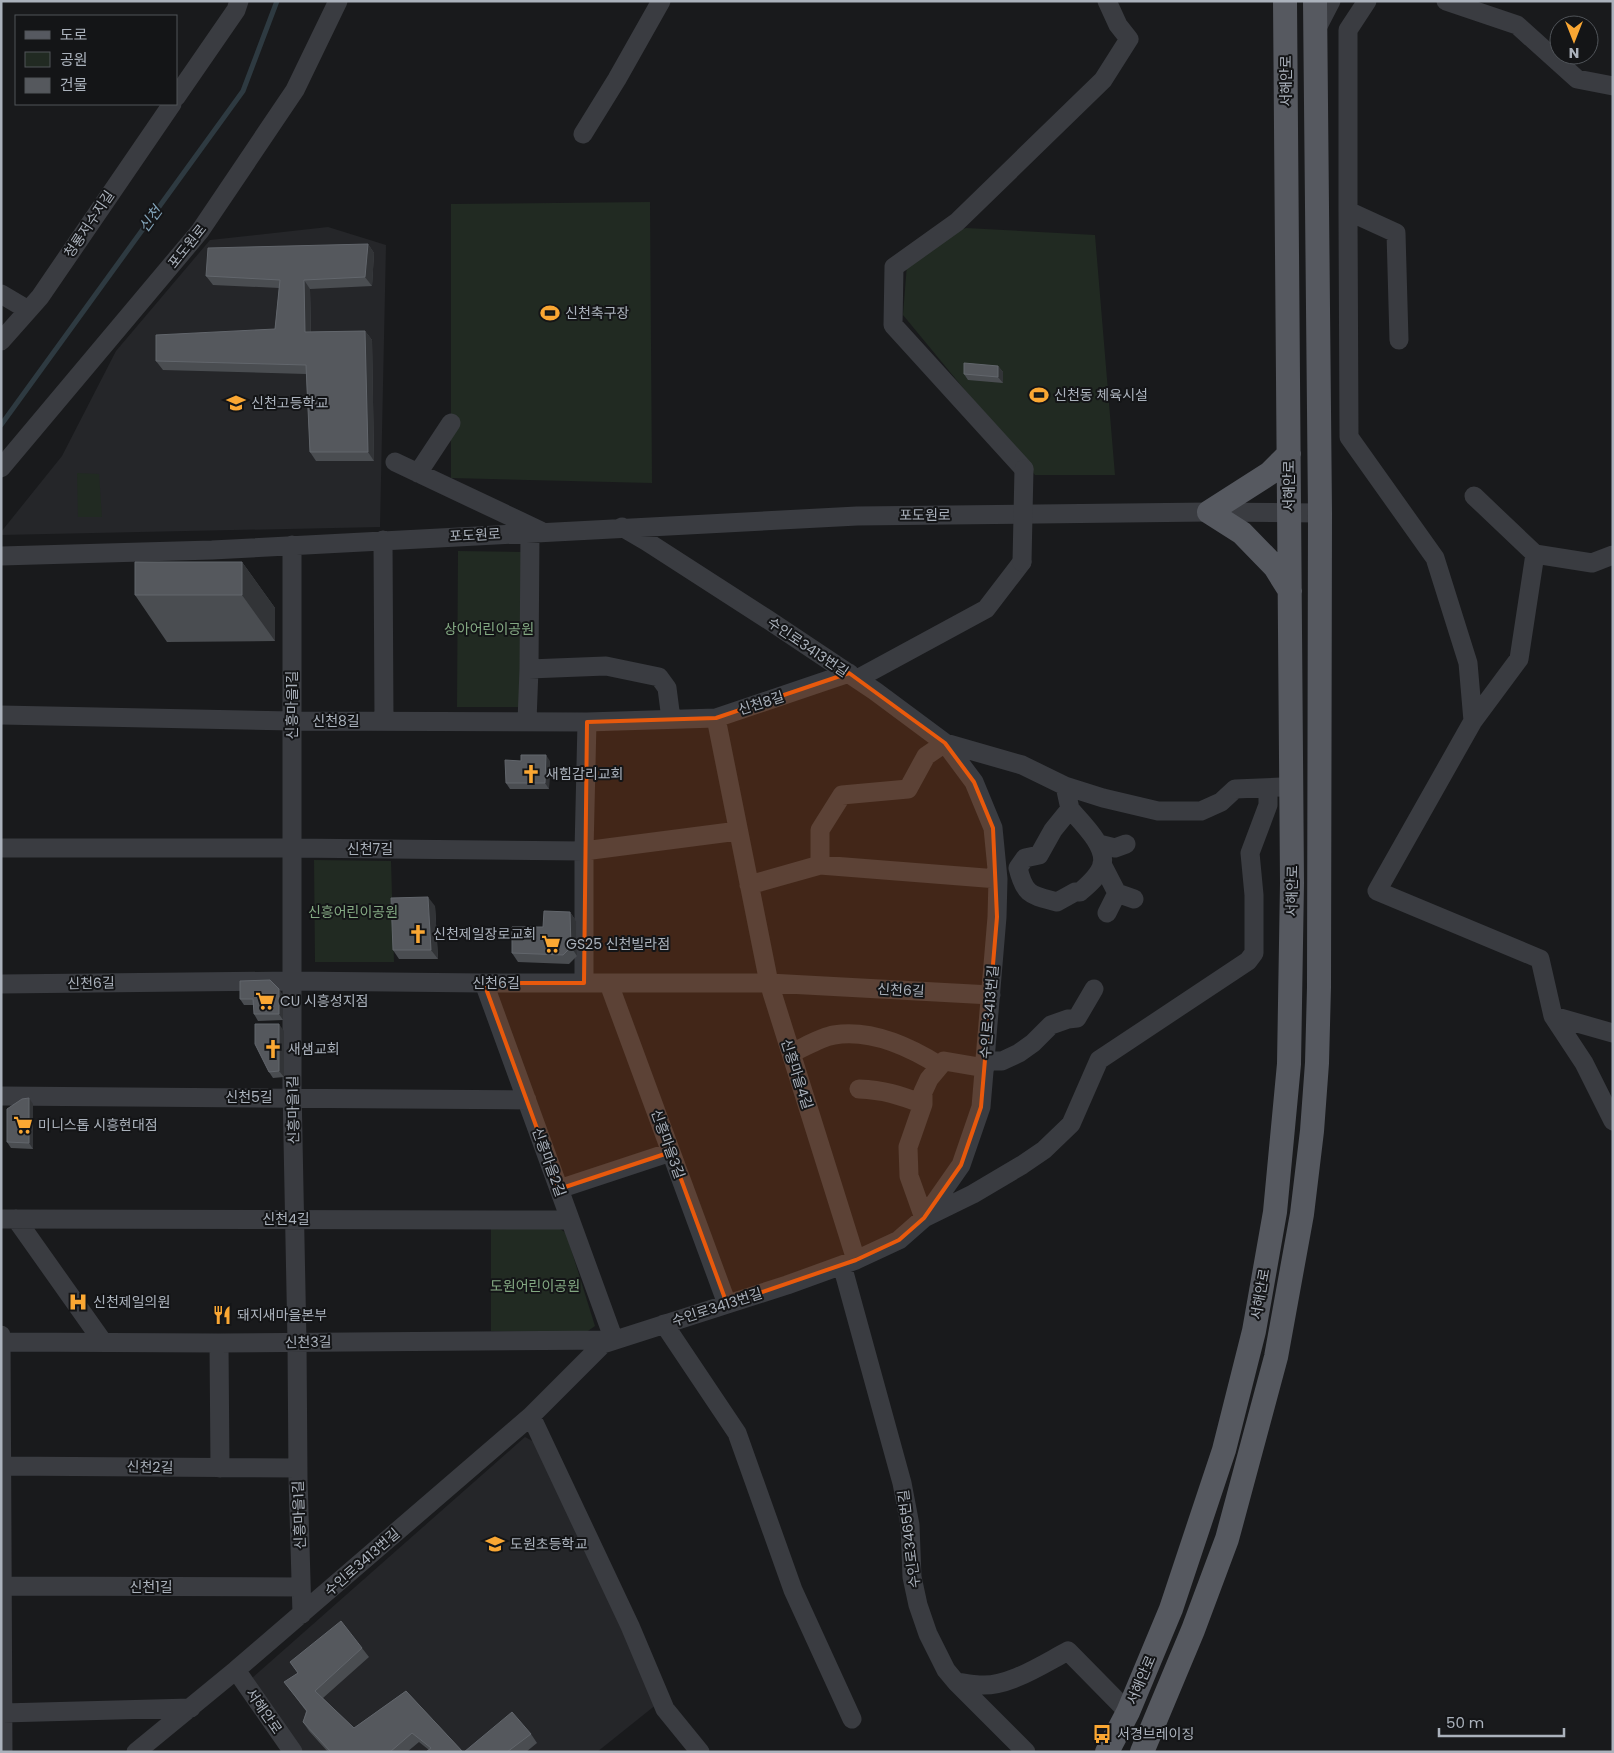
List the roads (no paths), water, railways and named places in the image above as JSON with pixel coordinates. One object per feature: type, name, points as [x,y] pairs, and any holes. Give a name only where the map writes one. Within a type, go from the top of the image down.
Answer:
[{"type":"main road","name":"서해안로","points":[[1107,1752],[1128,1712],[1171,1609],[1224,1450],[1254,1331],[1275,1212],[1289,1064],[1292,883],[1285,1]]},
{"type":"main road","name":"서해안로","points":[[1142,1752],[1193,1630],[1227,1539],[1276,1357],[1302,1214],[1315,1092],[1319,987],[1320,513],[1314,1]]},
{"type":"main road","points":[[1289,454],[1270,473],[1209,512],[1242,533],[1275,567],[1290,591]]},
{"type":"street","points":[[178,94],[236,10],[239,1]]},
{"type":"street","name":"포도원로","points":[[1,468],[200,231],[294,90],[338,1]]},
{"type":"street","points":[[583,134],[617,79],[661,1]]},
{"type":"street","name":"신천8길","points":[[1,716],[292,721],[587,722],[716,718],[853,676],[986,609],[1022,562],[1024,469],[893,324],[894,266],[957,222],[1103,80],[1129,39],[1118,25],[1107,1]]},
{"type":"street","points":[[1315,32],[1331,1]]},
{"type":"street","points":[[1367,1],[1348,30],[1349,437],[1435,558],[1468,663],[1473,721]]},
{"type":"street","points":[[1446,1],[1517,26],[1576,79],[1613,86]]},
{"type":"street","name":"청룡저수지길","points":[[1,341],[40,297],[171,105]]},
{"type":"street","points":[[1348,211],[1396,233],[1399,340]]},
{"type":"street","points":[[1,294],[28,310]]},
{"type":"street","points":[[418,473],[451,423]]},
{"type":"street","points":[[395,462],[536,532],[527,721]]},
{"type":"street","points":[[1474,496],[1535,554],[1592,563],[1613,555]]},
{"type":"street","name":"포도원로","points":[[1,556],[203,550],[857,516],[1209,512],[1320,513]]},
{"type":"street","name":"수인로3413번길","points":[[136,1752],[302,1614],[531,1416],[603,1344],[787,1285],[849,1263],[899,1240],[924,1218],[961,1165],[982,1107],[997,917],[998,879],[993,828],[974,782],[945,742],[853,676],[622,527]]},
{"type":"street","points":[[383,540],[384,721]]},
{"type":"street","name":"신흥마을1길","points":[[292,545],[292,1098],[302,1614]]},
{"type":"street","points":[[1535,554],[1519,659],[1473,721],[1376,890],[1540,959],[1553,1016],[1584,1063],[1613,1121]]},
{"type":"street","points":[[529,670],[606,666],[659,677],[667,688],[671,719]]},
{"type":"street","name":"신흥마을4길","points":[[716,718],[769,983],[791,1053],[849,1263]]},
{"type":"street","points":[[584,983],[584,850],[587,722]]},
{"type":"street","points":[[820,865],[820,830],[842,795],[908,789],[926,756],[945,742],[1022,765],[1065,786],[1158,811],[1201,811],[1221,802],[1236,789],[1292,787]]},
{"type":"street","points":[[1065,786],[1070,810],[1099,844],[1102,864],[1125,896],[1107,913]]},
{"type":"street","points":[[1094,989],[1077,1018],[1052,1025],[1019,1053],[1002,1061],[985,1065],[944,1060],[929,1079],[923,1092],[923,1104],[908,1147],[909,1176],[924,1218],[973,1194],[1022,1166],[1044,1150],[1071,1124],[1099,1060],[1248,961],[1254,953],[1254,895],[1250,853],[1268,805],[1268,788]]},
{"type":"street","points":[[1070,810],[1054,830],[1039,855],[1025,858],[1018,868],[1023,886],[1035,896],[1056,902],[1075,892],[1080,892],[1096,876],[1102,864]]},
{"type":"street","name":"신천7길","points":[[1,848],[584,850],[738,831]]},
{"type":"street","points":[[1099,844],[1115,848],[1126,844]]},
{"type":"street","points":[[749,885],[820,865],[998,879]]},
{"type":"street","name":"신천6길","points":[[1,984],[292,980],[609,984],[769,983],[990,995]]},
{"type":"street","name":"신흥마을2길","points":[[484,983],[614,1340]]},
{"type":"street","name":"신흥마을3길","points":[[609,984],[727,1304]]},
{"type":"street","points":[[1553,1016],[1613,1033]]},
{"type":"street","points":[[791,1053],[833,1035],[865,1035],[894,1043],[921,1054],[940,1066]]},
{"type":"street","points":[[859,1089],[880,1090],[923,1104]]},
{"type":"street","name":"신천5길","points":[[1,1096],[527,1100]]},
{"type":"street","points":[[559,1189],[671,1152]]},
{"type":"street","points":[[9,1218],[102,1342]]},
{"type":"street","name":"신천4길","points":[[9,1218],[570,1220]]},
{"type":"street","name":"수인로3465번길","points":[[849,1263],[902,1483],[910,1525],[912,1577],[918,1605],[928,1634],[946,1670],[1026,1752]]},
{"type":"street","points":[[664,1324],[737,1433],[793,1590],[852,1719]]},
{"type":"street","points":[[1,1335],[3,1752]]},
{"type":"street","name":"신천3길","points":[[1,1342],[219,1343],[614,1340]]},
{"type":"street","points":[[219,1343],[220,1468]]},
{"type":"street","points":[[531,1416],[630,1626],[665,1709],[700,1752]]},
{"type":"street","name":"신천2길","points":[[2,1466],[298,1468]]},
{"type":"street","name":"신천1길","points":[[2,1586],[301,1587]]},
{"type":"street","points":[[956,1682],[982,1685],[1008,1681],[1068,1651],[1128,1712]]},
{"type":"street","name":"서해안로","points":[[236,1670],[293,1752]]},
{"type":"street","points":[[3,1714],[191,1708]]},
{"type":"waterway","name":"신천","points":[[1,425],[243,91],[277,1]]},
{"type":"place","name":"신천축구장","points":[[550,313]]},
{"type":"place","name":"신천동 체육시설","points":[[1039,395]]},
{"type":"place","name":"신천고등학교","points":[[236,403]]},
{"type":"place","name":"새힘감리교회","points":[[531,774]]},
{"type":"place","name":"신천제일장로교회","points":[[418,934]]},
{"type":"place","name":"GS25 신천빌라점","points":[[551,944]]},
{"type":"place","name":"CU 시흥성지점","points":[[265,1001]]},
{"type":"place","name":"새샘교회","points":[[273,1049]]},
{"type":"place","name":"미니스톱 시흥현대점","points":[[23,1125]]},
{"type":"place","name":"신천제일의원","points":[[78,1302]]},
{"type":"place","name":"돼지새마을본부","points":[[222,1315]]},
{"type":"place","name":"도원초등학교","points":[[495,1544]]},
{"type":"place","name":"서경브레이징","points":[[1102,1734]]},
{"type":"park label","name":"상아어린이공원","points":[[489,629]]},
{"type":"park label","name":"신흥어린이공원","points":[[353,912]]},
{"type":"park label","name":"도원어린이공원","points":[[535,1286]]}]
